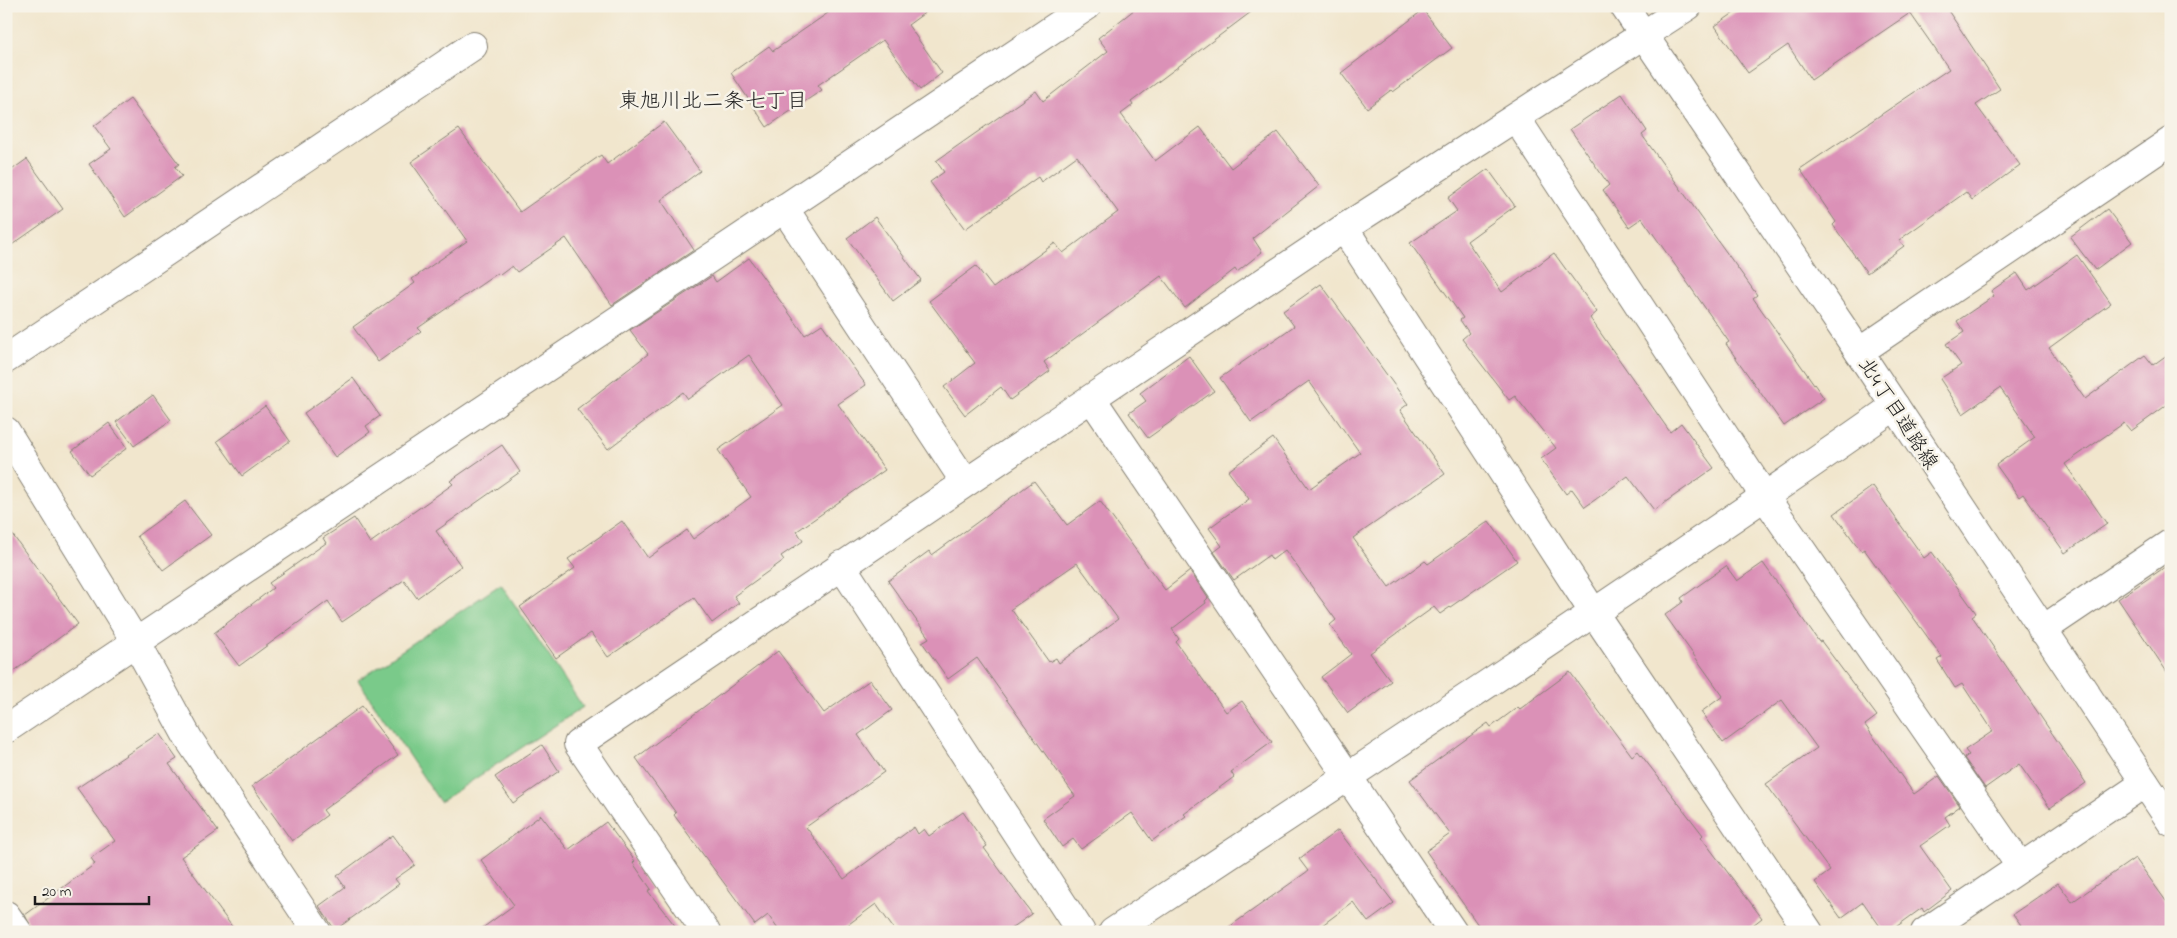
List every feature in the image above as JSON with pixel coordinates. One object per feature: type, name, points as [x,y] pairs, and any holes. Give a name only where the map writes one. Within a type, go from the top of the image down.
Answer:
[{"type":"street","points":[[6,729],[1086,6]]},
{"type":"street","name":"北4丁目道路線","points":[[1624,6],[1859,352],[2171,822]]},
{"type":"street","points":[[706,932],[578,744],[841,565],[1092,399],[1344,228],[1688,6]]},
{"type":"street","points":[[6,359],[473,46]]},
{"type":"street","points":[[1516,118],[1765,497],[2021,867]]},
{"type":"street","points":[[1859,352],[2171,141]]},
{"type":"street","points":[[784,208],[965,482]]},
{"type":"street","points":[[1344,228],[1594,613],[1809,932]]},
{"type":"street","points":[[1092,399],[1453,932]]},
{"type":"street","points":[[1113,932],[1594,613],[1895,406]]},
{"type":"street","points":[[6,431],[135,641],[188,738],[316,932]]},
{"type":"street","points":[[2042,630],[2171,543]]},
{"type":"street","points":[[841,565],[1081,932]]},
{"type":"street","points":[[1925,932],[2145,783]]},
{"type":"street","points":[[6,915],[18,932]]},
{"type":"green space","points":[[501,584],[583,707],[440,802],[358,680]]},
{"type":"building","points":[[838,6],[934,6],[908,25],[942,73],[920,90],[883,40],[818,85],[822,90],[767,127],[731,73],[769,46],[773,51]]},
{"type":"building","points":[[1139,6],[1259,6],[1131,102],[1133,105],[1121,114],[1155,161],[1200,127],[1231,168],[1278,132],[1319,186],[1253,238],[1262,252],[1237,272],[1235,269],[1185,308],[1161,276],[1044,362],[1050,371],[1010,400],[1001,387],[965,415],[944,387],[975,363],[929,301],[976,266],[993,288],[1055,243],[1063,253],[1118,212],[1077,156],[1041,182],[1038,177],[965,229],[930,182],[944,172],[936,161],[1036,91],[1043,101],[1108,51],[1098,38]]},
{"type":"building","points":[[1744,6],[1945,6],[2000,89],[1976,105],[2020,165],[1972,200],[1966,192],[1899,240],[1904,246],[1867,273],[1833,225],[1836,222],[1800,169],[1949,69],[1910,13],[1811,80],[1788,45],[1748,73],[1715,26]]},
{"type":"building","points":[[1423,10],[1452,48],[1393,92],[1391,90],[1367,108],[1341,73]]},
{"type":"building","points":[[1622,94],[1647,131],[1642,135],[1757,295],[1753,298],[1824,398],[1784,426],[1726,344],[1729,342],[1642,218],[1629,227],[1603,190],[1609,185],[1570,129]]},
{"type":"building","points":[[130,99],[179,164],[175,167],[182,176],[125,217],[89,164],[111,149],[94,126]]},
{"type":"building","points":[[664,122],[700,171],[661,200],[694,250],[612,305],[566,238],[517,272],[512,266],[500,275],[498,273],[418,328],[421,331],[378,362],[353,327],[415,283],[412,279],[467,241],[411,162],[459,129],[520,212],[601,155],[607,164]]},
{"type":"building","points":[[27,159],[63,209],[6,249],[6,174]]},
{"type":"building","points":[[1488,169],[1515,206],[1467,241],[1502,292],[1554,253],[1597,312],[1590,318],[1670,432],[1681,423],[1714,468],[1654,510],[1628,476],[1585,507],[1572,489],[1566,494],[1541,459],[1556,448],[1515,396],[1509,400],[1462,339],[1469,333],[1460,320],[1463,318],[1410,243],[1457,211],[1448,198]]},
{"type":"building","points":[[2107,209],[2132,242],[2095,270],[2070,237]]},
{"type":"building","points":[[875,217],[921,280],[893,301],[847,238]]},
{"type":"building","points":[[2077,255],[2111,303],[2049,348],[2085,399],[2145,355],[2153,365],[2171,352],[2171,402],[2131,431],[2124,423],[2065,464],[2107,524],[2065,553],[2023,494],[2019,497],[1996,465],[2035,437],[2000,388],[1963,414],[1940,379],[1961,365],[1946,344],[1964,332],[1957,321],[1994,296],[1991,291],[2017,273],[2028,290]]},
{"type":"building","points":[[749,258],[805,335],[822,324],[866,385],[838,404],[885,470],[797,531],[803,541],[781,556],[784,560],[734,596],[739,603],[712,623],[694,598],[608,657],[591,633],[556,658],[520,607],[575,568],[568,559],[622,521],[648,558],[687,530],[693,539],[751,497],[718,450],[783,405],[749,355],[688,399],[683,392],[608,449],[577,409],[648,354],[630,330],[712,276],[716,282]]},
{"type":"building","points":[[1321,284],[1408,404],[1400,410],[1445,474],[1353,538],[1389,587],[1425,561],[1428,564],[1489,521],[1517,561],[1440,614],[1434,607],[1370,653],[1391,681],[1348,713],[1321,677],[1351,654],[1330,625],[1336,620],[1285,550],[1272,560],[1269,555],[1234,580],[1214,552],[1222,546],[1209,528],[1249,499],[1228,471],[1273,438],[1309,489],[1360,453],[1309,381],[1251,422],[1220,378],[1294,326],[1283,311]]},
{"type":"building","points":[[1189,356],[1214,391],[1148,438],[1129,413],[1146,401],[1140,393]]},
{"type":"building","points":[[353,378],[380,416],[366,426],[370,432],[335,457],[304,413]]},
{"type":"building","points":[[153,395],[171,420],[134,446],[116,422]]},
{"type":"building","points":[[265,406],[290,441],[242,476],[217,441]]},
{"type":"building","points":[[109,423],[127,448],[90,475],[72,451]]},
{"type":"building","points":[[502,445],[520,472],[436,531],[461,566],[417,598],[404,580],[342,622],[328,601],[239,666],[214,633],[273,588],[269,583],[326,543],[323,538],[354,518],[370,543],[453,484],[450,481]]},
{"type":"building","points":[[1034,481],[1067,525],[1100,501],[1165,590],[1190,571],[1208,598],[1205,601],[1206,603],[1172,629],[1179,639],[1176,642],[1226,712],[1242,701],[1272,742],[1231,772],[1234,777],[1184,814],[1186,816],[1152,841],[1132,813],[1081,849],[1073,839],[1062,847],[1043,819],[1075,796],[977,658],[948,679],[922,642],[929,638],[888,581],[929,551],[932,555]],"holes":[[[1077,563],[1118,619],[1059,663],[1056,658],[1049,662],[1011,609]]]},
{"type":"building","points":[[1873,486],[1924,558],[1932,552],[1976,613],[1972,616],[2086,783],[2050,808],[2019,764],[1985,788],[1964,758],[1969,755],[1965,750],[1993,731],[1962,684],[1955,688],[1937,660],[1942,657],[1864,549],[1861,551],[1834,514]]},
{"type":"building","points":[[185,501],[211,535],[163,570],[137,536]]},
{"type":"building","points":[[6,526],[78,624],[6,677]]},
{"type":"building","points":[[1763,563],[1819,642],[1821,641],[1877,716],[1865,725],[1914,794],[1939,776],[1960,806],[1945,817],[1950,825],[1920,846],[1952,891],[1924,912],[1922,908],[1889,932],[1884,932],[1863,902],[1841,918],[1815,882],[1830,871],[1766,784],[1817,748],[1782,700],[1723,743],[1701,712],[1723,696],[1665,615],[1683,602],[1681,598],[1726,566],[1737,581]]},
{"type":"building","points":[[2171,563],[2171,678],[2118,599]]},
{"type":"building","points":[[778,651],[824,713],[870,680],[892,710],[858,735],[884,772],[806,827],[844,879],[914,827],[918,834],[924,829],[929,836],[963,812],[987,846],[984,848],[1032,914],[1006,932],[896,932],[876,904],[838,932],[780,932],[768,915],[755,925],[674,815],[676,813],[636,758]]},
{"type":"building","points":[[1570,672],[1632,756],[1638,751],[1703,835],[1701,837],[1762,918],[1744,932],[1483,932],[1426,851],[1450,834],[1410,780],[1488,723],[1491,727],[1518,707],[1520,709]]},
{"type":"building","points":[[362,706],[398,755],[323,810],[327,815],[292,841],[252,786]]},
{"type":"building","points":[[159,733],[177,759],[169,764],[218,831],[181,857],[236,932],[33,932],[25,915],[95,864],[91,858],[115,841],[77,788]]},
{"type":"building","points":[[542,745],[559,771],[513,803],[495,777]]},
{"type":"building","points":[[541,815],[568,850],[606,822],[635,861],[633,863],[651,889],[648,891],[680,932],[477,932],[514,905],[481,860]]},
{"type":"building","points":[[1338,830],[1394,903],[1368,922],[1353,902],[1313,932],[1222,932],[1308,871],[1299,859]]},
{"type":"building","points":[[393,835],[415,865],[395,879],[399,884],[335,930],[319,906],[345,887],[337,876]]},
{"type":"building","points":[[2135,858],[2171,908],[2171,932],[2026,932],[2013,914],[2058,883],[2072,902]]},
{"type":"district","name":"東旭川北二条七丁目","points":[[713,100]]}]
